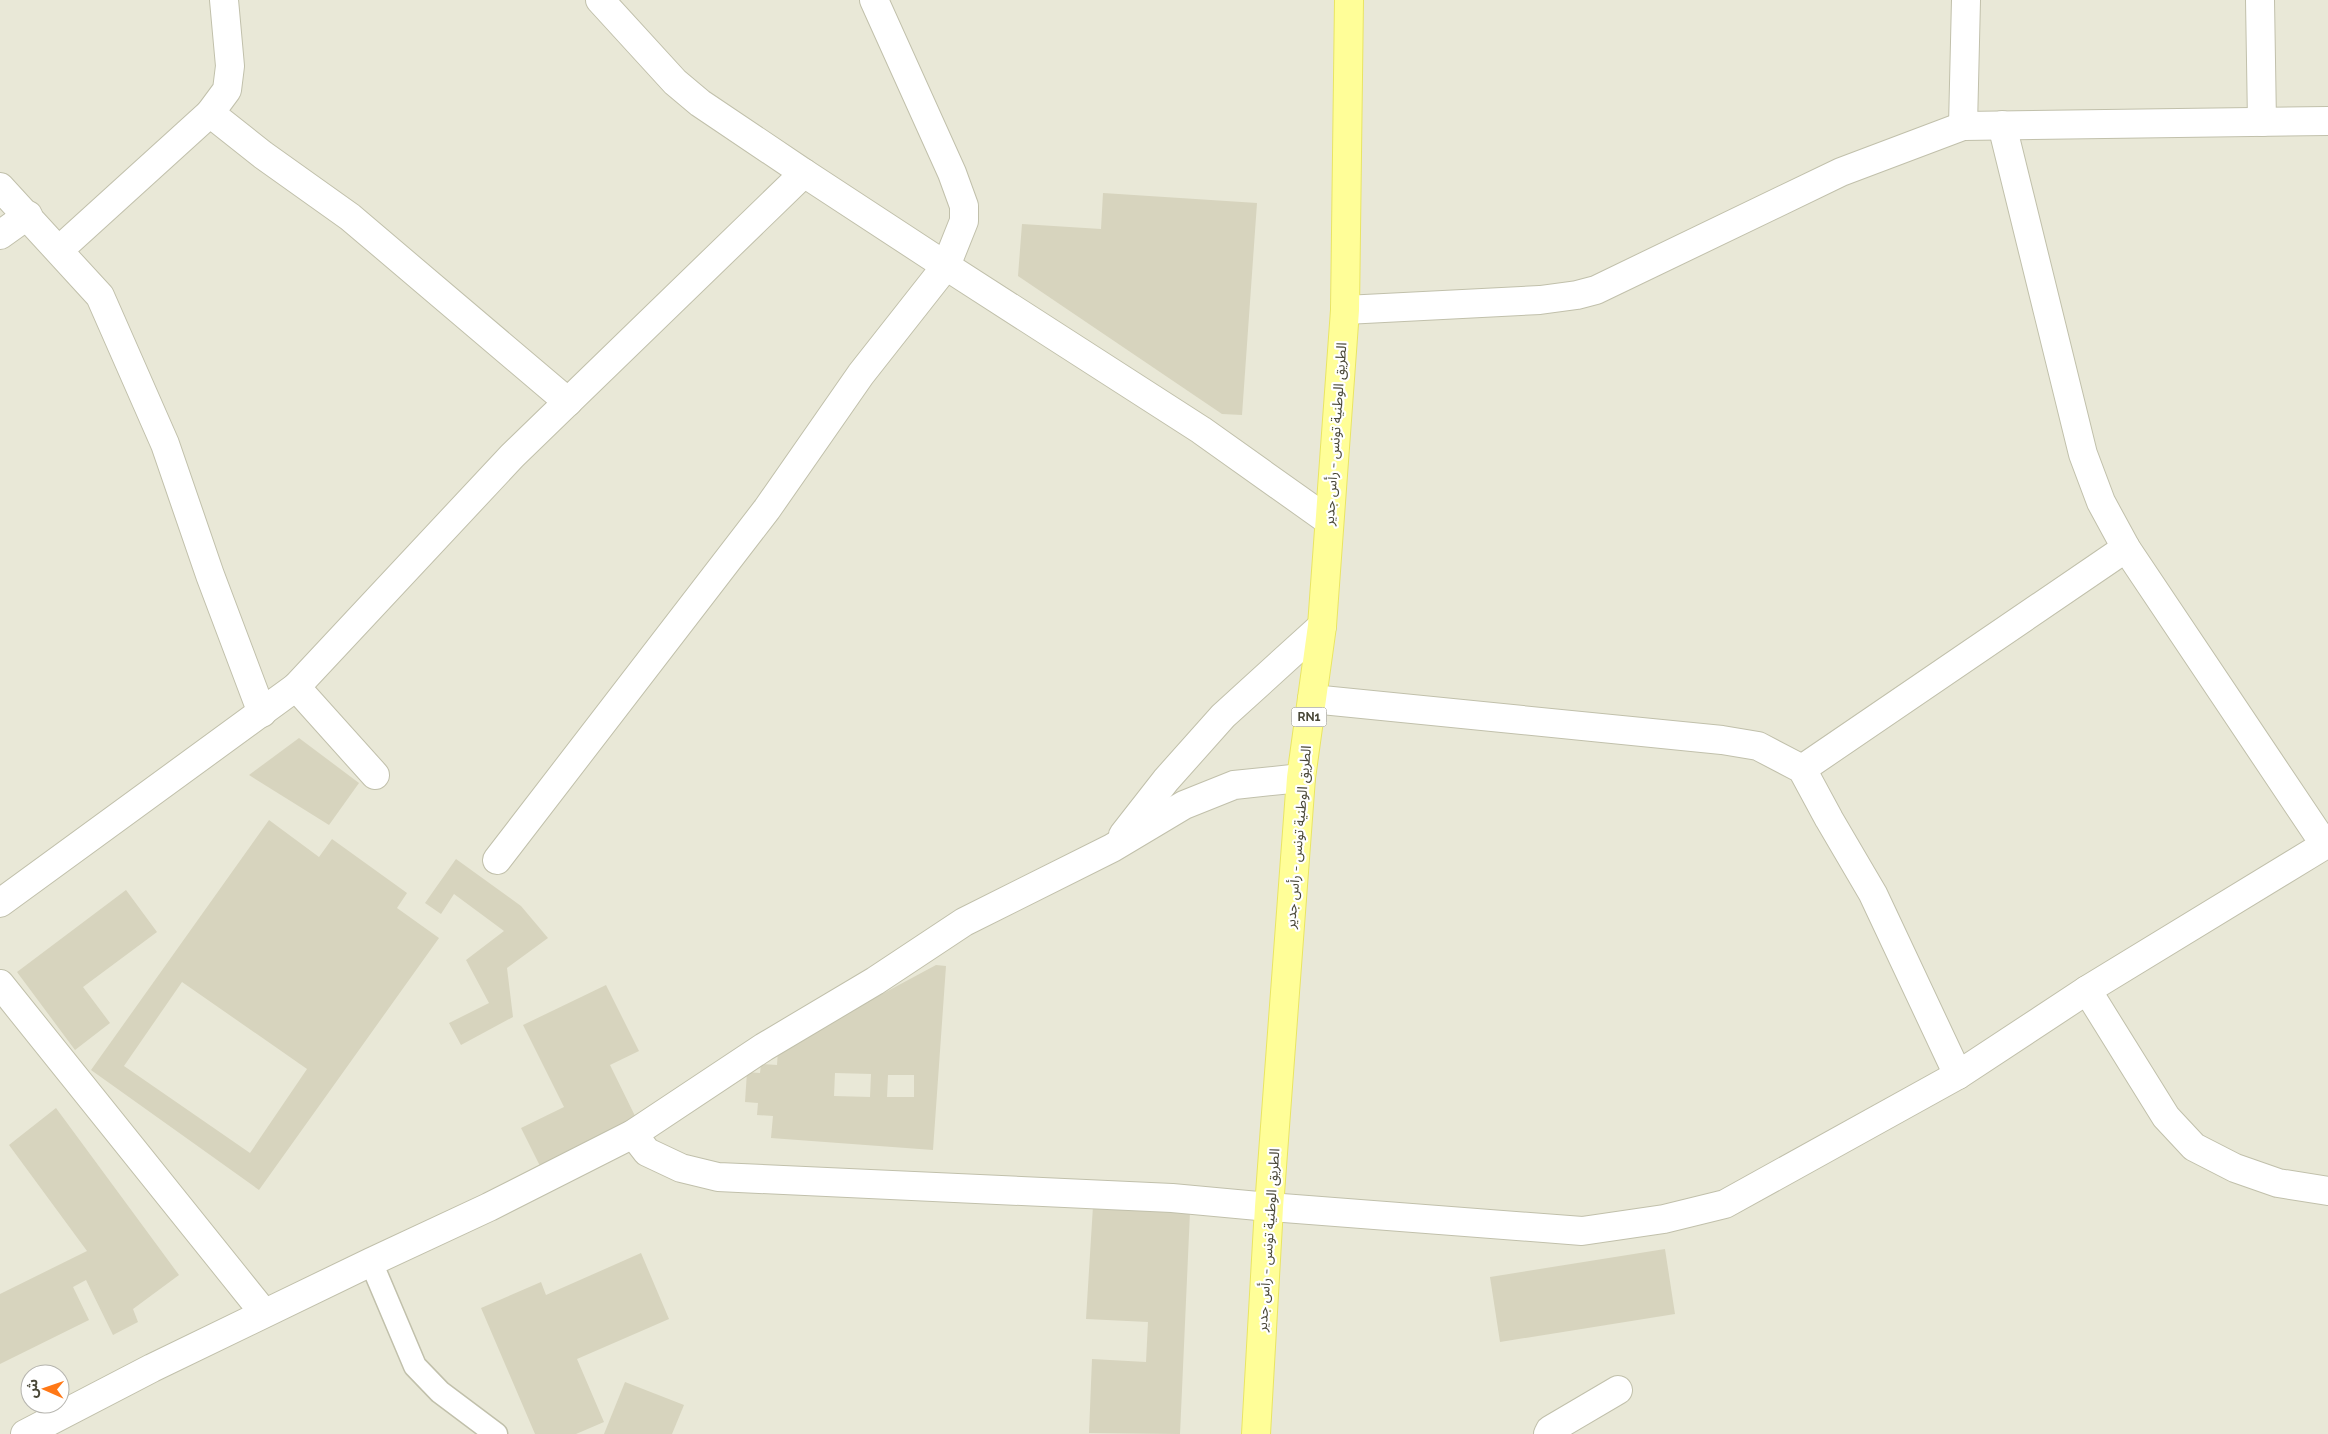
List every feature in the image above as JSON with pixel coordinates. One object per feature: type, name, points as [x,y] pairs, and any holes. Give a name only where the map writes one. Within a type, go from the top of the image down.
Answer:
[{"type":"main road","name":"الطريق الوطنية تونس - رأس جدير","points":[[1256,1434],[1269,1207],[1301,778],[1322,626],[1345,310],[1349,0]]},
{"type":"street","points":[[59,250],[210,114],[227,90],[230,66],[224,0]]},
{"type":"street","points":[[600,0],[674,82],[700,103],[946,266],[1201,430],[1329,521]]},
{"type":"street","points":[[497,860],[767,509],[861,374],[946,266],[964,221],[964,206],[952,173],[874,0]]},
{"type":"street","points":[[1963,126],[1966,0]]},
{"type":"street","points":[[2260,0],[2262,122]]},
{"type":"street","points":[[210,114],[263,155],[350,217],[568,402]]},
{"type":"street","points":[[1345,310],[1540,300],[1577,295],[1596,290],[1841,172],[1963,126],[2328,120]]},
{"type":"street","points":[[633,1134],[647,1152],[680,1168],[718,1177],[1172,1198],[1582,1232],[1664,1219],[1725,1204],[1958,1075],[2087,990],[2327,844],[2126,548],[2100,502],[2083,454],[2002,125]]},
{"type":"street","points":[[0,903],[296,687],[512,456],[804,173]]},
{"type":"street","points":[[0,187],[28,215],[100,296],[166,444],[210,575],[262,713]]},
{"type":"street","points":[[0,235],[28,215]]},
{"type":"street","points":[[1802,769],[2126,548]]},
{"type":"street","points":[[1112,848],[1166,780],[1223,716],[1322,626]]},
{"type":"street","points":[[296,687],[375,775]]},
{"type":"street","points":[[1312,699],[1722,740],[1758,746],[1802,769],[1873,894],[1958,1075]]},
{"type":"street","points":[[25,1434],[264,1313],[489,1207],[633,1134],[764,1046],[875,981],[964,922],[1112,848],[1184,805],[1234,785],[1301,778]]},
{"type":"street","points":[[0,984],[264,1313]]},
{"type":"street","points":[[2087,990],[2166,1117],[2194,1147],[2235,1168],[2278,1183],[2328,1191]]},
{"type":"street","points":[[1548,1434],[1550,1430],[1618,1390]]},
{"type":"lane","points":[[370,1262],[416,1366],[440,1392],[496,1434]]},
{"type":"shaded area","points":[[0,0],[2328,0],[2328,1434],[0,1434]]},
{"type":"building","points":[[1103,193],[1257,203],[1242,415],[1222,414],[1018,276],[1022,224],[1101,229]]},
{"type":"building","points":[[299,738],[359,783],[329,825],[249,775]]},
{"type":"building","points":[[269,820],[319,857],[332,839],[407,893],[397,908],[439,938],[259,1190],[91,1070]],"holes":[[[182,982],[307,1069],[250,1153],[124,1066]]]},
{"type":"building","points":[[456,859],[521,906],[548,938],[507,968],[513,1017],[461,1045],[449,1023],[489,1003],[466,960],[504,931],[454,894],[441,914],[425,903]]},
{"type":"building","points":[[126,890],[157,932],[83,987],[110,1023],[75,1050],[17,972]]},
{"type":"building","points":[[936,965],[946,966],[933,1150],[771,1138],[773,1116],[757,1115],[758,1103],[745,1102],[747,1072],[760,1073],[761,1064],[777,1065],[778,1050]],"holes":[[[835,1073],[871,1074],[870,1097],[834,1096]],[[888,1075],[914,1075],[914,1097],[887,1097]]]},
{"type":"building","points":[[606,985],[639,1051],[610,1065],[636,1118],[540,1166],[521,1128],[564,1107],[523,1025]]},
{"type":"building","points":[[56,1108],[179,1275],[133,1309],[138,1322],[113,1335],[86,1280],[73,1287],[89,1320],[0,1364],[0,1294],[87,1251],[9,1145]]},
{"type":"building","points":[[1093,1206],[1190,1212],[1180,1434],[1089,1433],[1092,1359],[1146,1362],[1148,1322],[1086,1319]]},
{"type":"building","points":[[1665,1249],[1675,1314],[1500,1342],[1490,1277]]},
{"type":"building","points":[[641,1253],[669,1319],[577,1359],[604,1422],[576,1434],[535,1434],[481,1308],[541,1282],[546,1295]]},
{"type":"building","points":[[625,1382],[684,1405],[672,1434],[604,1434]]}]
